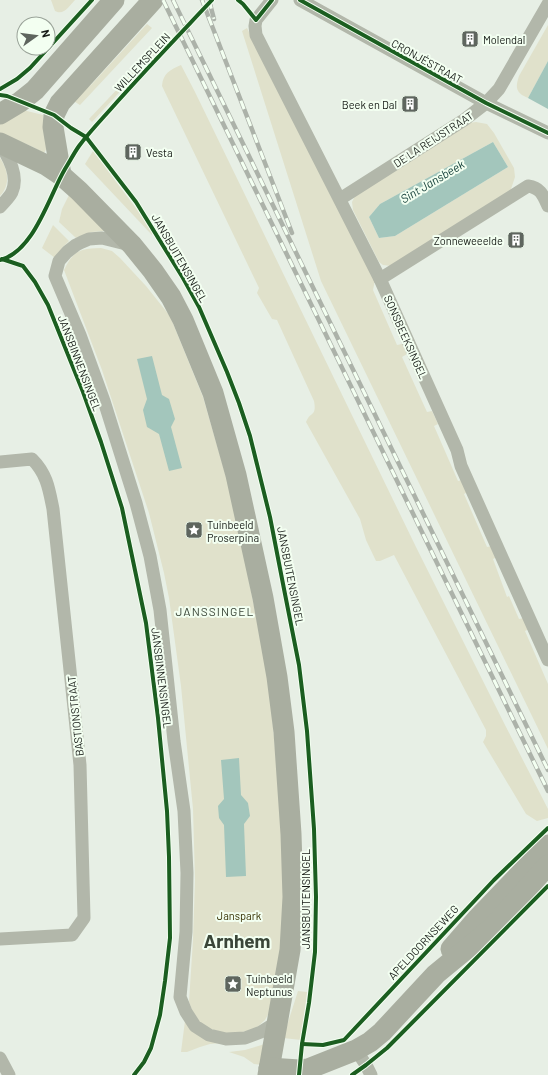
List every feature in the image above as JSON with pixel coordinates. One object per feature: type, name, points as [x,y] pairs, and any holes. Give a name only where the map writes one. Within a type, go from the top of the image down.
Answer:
[{"type":"main road","points":[[0,114],[20,102],[35,90],[114,0]]},
{"type":"main road","points":[[0,144],[55,163],[53,127],[54,115],[61,101],[153,0]]},
{"type":"main road","name":"JANSBUITENSINGEL","points":[[55,163],[79,191],[132,245],[153,271],[171,297],[183,320],[214,393],[236,475],[263,598],[277,677],[284,732],[293,866],[290,950],[269,1072]]},
{"type":"main road","points":[[436,974],[451,948],[548,845]]},
{"type":"main road","points":[[319,1075],[350,1053],[370,1042],[382,1032],[436,974],[492,928],[548,865]]},
{"type":"main road","points":[[269,1072],[308,1069],[350,1053]]},
{"type":"street","name":"SONSBEEKSINGEL","points":[[272,0],[256,20],[254,26],[256,35],[380,279],[457,450],[461,466],[548,660]]},
{"type":"street","name":"CRONJÉSTRAAT","points":[[300,0],[486,103],[548,133]]},
{"type":"street","name":"DE LA REIJSTRAAT","points":[[340,199],[464,120],[486,103],[499,89],[548,4]]},
{"type":"street","points":[[0,144],[11,164],[14,173],[14,183],[8,198],[0,207]]},
{"type":"street","points":[[380,279],[528,186],[535,187],[539,190],[548,206]]},
{"type":"street","name":"JANSBINNENSINGEL","points":[[132,245],[102,238],[89,239],[76,245],[67,252],[59,261],[55,276],[80,335],[118,445],[146,541],[160,610],[174,741],[184,811],[187,873],[186,932],[180,997],[186,1012],[196,1026],[209,1035],[226,1039],[245,1038],[261,1032],[277,1022]]},
{"type":"street","name":"BASTIONSTRAAT","points":[[0,462],[32,459],[40,467],[47,482],[53,509],[80,765],[84,918],[72,935],[0,939]]},
{"type":"street","points":[[350,1053],[366,1065],[371,1075]]},
{"type":"street","points":[[0,1058],[10,1075]]},
{"type":"green space","points":[[51,0],[75,0],[66,10],[58,12],[55,11]]},
{"type":"green space","points":[[147,24],[152,28],[80,105],[70,99],[91,85]]},
{"type":"green space","points":[[548,25],[548,61],[528,98],[521,94],[518,90],[517,87],[519,76]]},
{"type":"green space","points":[[247,28],[375,280],[373,290],[397,345],[402,344],[407,354],[402,357],[427,412],[432,411],[438,424],[434,426],[458,481],[462,480],[468,492],[464,494],[487,547],[492,546],[497,557],[493,559],[507,597],[509,596],[519,619],[524,618],[529,629],[525,631],[548,684],[548,749],[321,281],[242,31]]},
{"type":"green space","points":[[160,44],[162,46],[92,122],[89,119]]},
{"type":"green space","points":[[181,65],[416,547],[548,809],[548,818],[537,821],[526,814],[483,742],[486,736],[486,730],[394,555],[380,561],[376,561],[366,540],[360,519],[306,422],[314,412],[314,401],[277,320],[272,319],[257,293],[259,288],[162,86],[164,78],[168,72]]},
{"type":"green space","points":[[23,110],[43,115],[44,135],[48,146],[44,153],[23,142],[0,134],[0,124]]},
{"type":"green space","points":[[476,122],[487,124],[494,133],[514,168],[515,177],[510,192],[391,266],[383,265],[379,262],[353,210],[352,202],[356,194],[469,123]],"holes":[[[493,142],[508,167],[395,236],[379,238],[369,217],[380,204]]]},
{"type":"green space","points":[[93,151],[144,219],[153,232],[152,235],[85,164]]},
{"type":"green space","points":[[0,158],[5,167],[7,182],[6,187],[0,196]]},
{"type":"green space","points":[[69,195],[105,231],[92,232],[76,238],[59,222],[62,209]]},
{"type":"green space","points":[[53,225],[69,241],[55,258],[42,248]]},
{"type":"green space","name":"Janspark","points":[[101,248],[112,251],[120,258],[146,286],[170,316],[203,397],[234,504],[269,683],[281,814],[284,911],[282,949],[270,1011],[265,1020],[255,1029],[231,1035],[204,1027],[194,1015],[189,1002],[195,880],[193,809],[181,686],[169,598],[149,513],[102,370],[64,270],[71,258],[78,252],[87,249]]},
{"type":"green space","points":[[298,991],[307,992],[301,1040],[283,1038]]},
{"type":"green space","points":[[185,1021],[222,1043],[210,1044],[187,1052],[181,1052]]},
{"type":"green space","points":[[265,1044],[262,1065],[254,1064],[244,1057],[229,1052],[245,1050]]},
{"type":"water","points":[[548,61],[548,109],[528,98]]},
{"type":"water","name":"Sint Jansbeek","points":[[493,142],[508,167],[395,236],[379,238],[369,217],[380,204]]},
{"type":"water","points":[[152,356],[162,395],[169,399],[175,419],[171,427],[182,468],[169,471],[159,434],[147,427],[143,410],[147,399],[137,359]]},
{"type":"water","points":[[239,758],[241,795],[248,803],[250,816],[244,824],[246,876],[226,877],[224,825],[219,818],[218,806],[224,799],[221,760]]},
{"type":"railway","points":[[163,0],[548,791]]},
{"type":"railway","points":[[173,0],[548,770]]},
{"type":"railway","points":[[202,0],[292,233]]},
{"type":"railway","points":[[209,0],[214,19]]},
{"type":"cycle path","points":[[0,89],[17,79],[30,68],[92,0]]},
{"type":"cycle path","name":"WILLEMSPLEIN","points":[[0,260],[12,255],[31,235],[65,169],[84,140],[140,76],[212,0]]},
{"type":"cycle path","points":[[238,0],[256,20],[272,0]]},
{"type":"cycle path","points":[[300,0],[486,103],[548,133]]},
{"type":"cycle path","points":[[0,95],[7,96],[54,115],[86,137],[136,202],[183,278],[199,307],[227,372],[250,436],[270,517],[299,665],[307,731],[314,829],[316,897],[315,952],[299,1075]]},
{"type":"cycle path","points":[[2,259],[23,266],[35,282],[48,305],[83,392],[122,508],[146,623],[158,718],[167,811],[170,938],[160,1015],[151,1048],[144,1062],[134,1075]]},
{"type":"cycle path","name":"APELDOORNSEWEG","points":[[302,1044],[323,1045],[344,1040],[494,880],[548,828]]},
{"type":"cycle path","points":[[352,1075],[387,1048],[548,886]]},
{"type":"place","name":"Molendal","points":[[470,39]]},
{"type":"place","name":"Beek en Dal","points":[[410,104]]},
{"type":"place","name":"Vesta","points":[[133,152]]},
{"type":"place","name":"Zonneweeelde","points":[[516,240]]},
{"type":"place","name":"Tuinbeeld Proserpina","points":[[194,530]]},
{"type":"place","name":"Tuinbeeld Neptunus","points":[[233,984]]},
{"type":"district","name":"JANSSINGEL","points":[[215,611]]},
{"type":"district","name":"Arnhem","points":[[237,940]]}]
